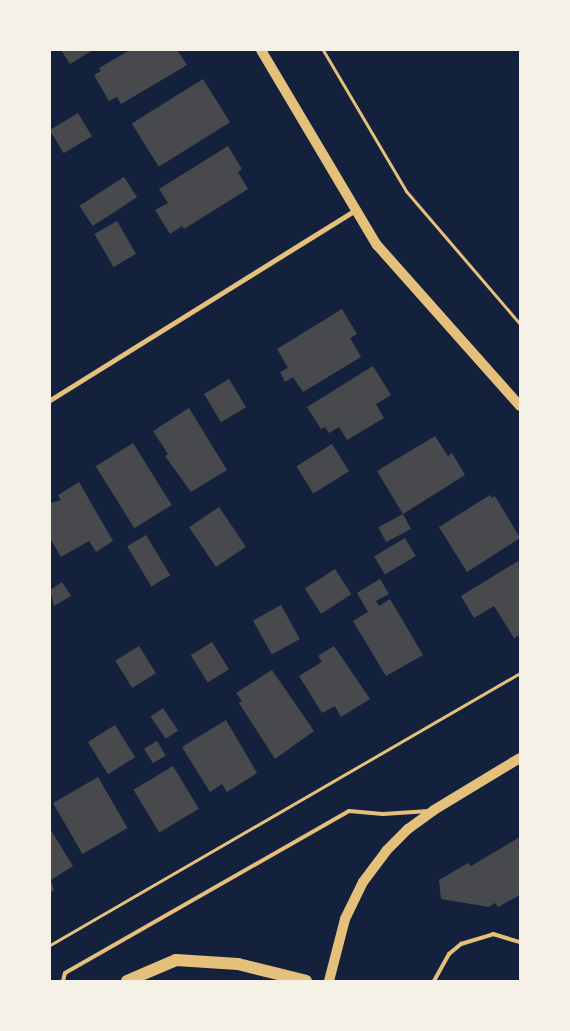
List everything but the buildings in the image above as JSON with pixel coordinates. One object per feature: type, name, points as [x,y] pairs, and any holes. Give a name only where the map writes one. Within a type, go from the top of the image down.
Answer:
[{"type":"main road","points":[[261,50],[377,245],[520,406]]},
{"type":"main road","points":[[329,981],[345,920],[363,882],[386,851],[408,829],[434,810],[520,758]]},
{"type":"main road","points":[[126,981],[176,960],[238,964],[306,981]]},
{"type":"street","points":[[50,400],[356,210]]},
{"type":"lane","points":[[63,981],[65,973],[349,811],[383,814],[434,810]]},
{"type":"lane","points":[[434,981],[449,954],[462,944],[493,934],[520,942]]},
{"type":"path","points":[[323,50],[406,191],[520,324]]},
{"type":"path","points":[[50,945],[520,673]]}]
